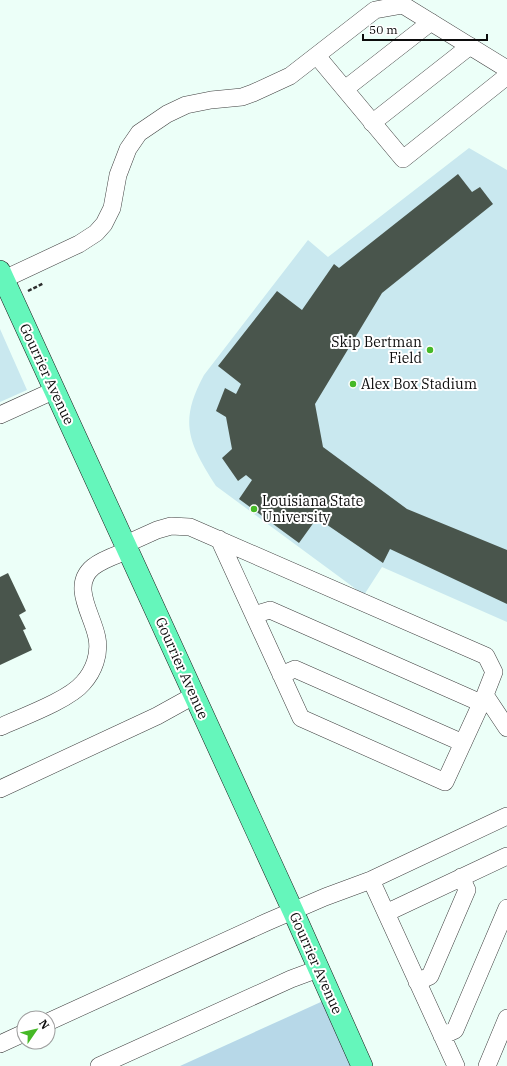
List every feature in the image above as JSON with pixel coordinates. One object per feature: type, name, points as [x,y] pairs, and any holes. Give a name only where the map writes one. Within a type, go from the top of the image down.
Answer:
[{"type":"main road","name":"Gourrier Avenue","points":[[1,277],[195,695],[362,1066]]},
{"type":"lane","points":[[1,277],[80,244],[104,224],[112,208],[118,174],[128,150],[139,133],[166,114],[186,105],[211,100],[242,97],[290,76],[374,10],[403,4],[507,69]]},
{"type":"lane","points":[[345,89],[431,22]]},
{"type":"lane","points":[[372,123],[470,46]]},
{"type":"lane","points":[[317,56],[402,159],[507,76]]},
{"type":"lane","points":[[0,415],[54,390]]},
{"type":"lane","points":[[0,727],[71,694],[83,684],[91,673],[97,657],[98,640],[93,621],[85,603],[82,586],[86,576],[92,568],[157,530],[171,526],[190,527],[219,539],[486,656],[494,672],[445,782],[300,718],[219,539]]},
{"type":"lane","points":[[254,615],[270,610],[483,699],[507,728]]},
{"type":"lane","points":[[281,675],[295,669],[463,743]]},
{"type":"lane","points":[[1,785],[157,716],[195,695]]},
{"type":"lane","points":[[56,1018],[293,911],[371,880],[507,816]]},
{"type":"lane","points":[[386,913],[507,856]]},
{"type":"lane","points":[[417,982],[430,976],[466,890],[461,877]]},
{"type":"lane","points":[[371,880],[456,1066]]},
{"type":"lane","points":[[442,1036],[455,1030],[507,908]]},
{"type":"lane","points":[[99,1066],[292,979],[318,969]]},
{"type":"lane","points":[[487,1066],[507,1018]]},
{"type":"lane","points":[[0,1044],[16,1037]]},
{"type":"path","points":[[27,292],[44,283]]},
{"type":"shaded area","name":"Alex Box Stadium","points":[[469,148],[507,170],[507,622],[382,567],[364,595],[216,486],[193,445],[189,420],[191,407],[196,392],[204,375],[308,240],[328,257]]},
{"type":"shaded area","points":[[0,329],[27,390],[0,402]]},
{"type":"shaded area","points":[[323,1001],[351,1066],[180,1066]]},
{"type":"building","points":[[458,174],[472,192],[480,187],[493,204],[382,293],[315,404],[323,447],[407,509],[507,550],[507,604],[390,549],[383,563],[317,518],[299,543],[239,499],[252,480],[246,475],[238,481],[222,458],[232,449],[226,417],[216,411],[225,388],[236,394],[241,384],[218,366],[277,291],[302,310],[334,264],[339,268]]},
{"type":"building","points":[[8,573],[26,611],[19,615],[26,629],[23,630],[32,650],[0,665],[0,577]]},
{"type":"place","name":"Skip Bertman Field","points":[[430,350]]},
{"type":"place","name":"Alex Box Stadium","points":[[353,384]]},
{"type":"place","name":"Louisiana State University","points":[[254,509]]}]
